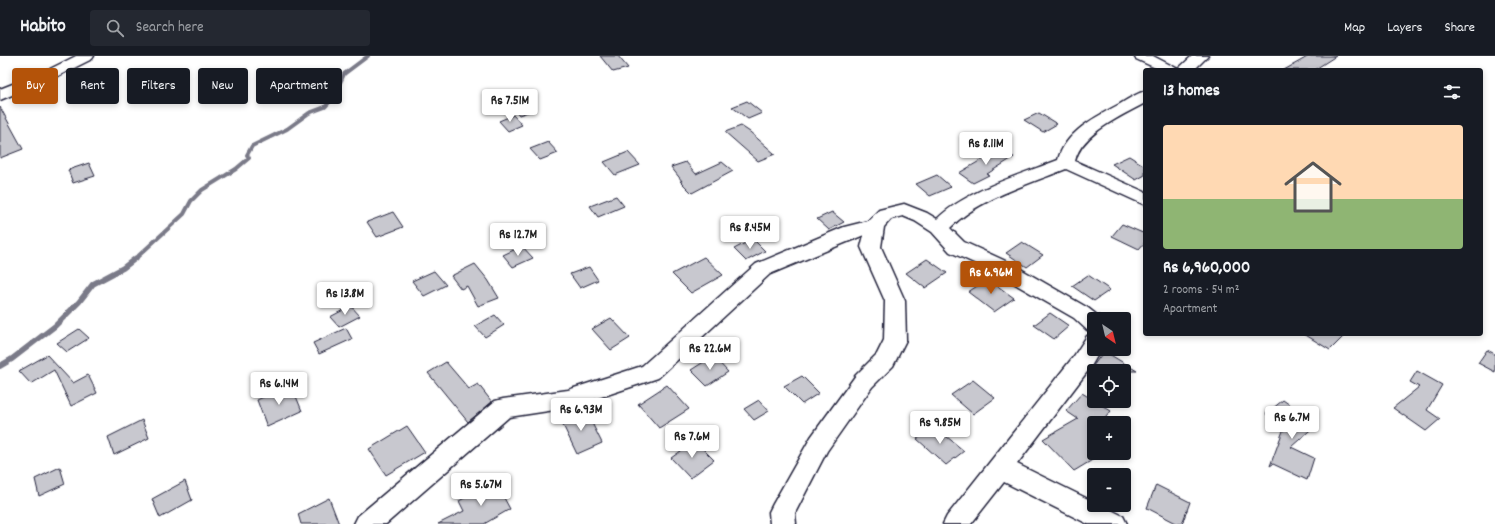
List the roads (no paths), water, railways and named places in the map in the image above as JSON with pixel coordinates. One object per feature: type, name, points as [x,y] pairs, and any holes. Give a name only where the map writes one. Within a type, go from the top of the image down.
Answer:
[{"type":"street","points":[[0,95],[53,73],[87,56]]},
{"type":"street","points":[[1141,56],[1168,68]]},
{"type":"street","points":[[1187,68],[1202,56]]},
{"type":"street","points":[[1066,163],[1070,149],[1086,134],[1106,119],[1143,97]]},
{"type":"street","points":[[940,228],[945,220],[961,209],[1066,163],[1143,198]]},
{"type":"street","points":[[366,524],[503,408],[568,399],[650,372],[763,269],[851,232],[875,225],[885,214],[904,210],[921,217],[940,228],[958,247],[1003,268],[1081,313],[1087,318]]},
{"type":"street","points":[[783,524],[782,512],[819,444],[864,381],[885,360],[895,340],[895,301],[871,248],[875,225]]},
{"type":"street","points":[[956,524],[1087,354]]},
{"type":"street","points":[[1000,468],[1114,524]]},
{"type":"waterway","points":[[135,259],[184,214],[191,201],[202,190],[236,169],[249,158],[247,155],[252,146],[287,129],[309,113],[325,107],[333,98],[344,74],[368,56]]},
{"type":"waterway","points":[[0,366],[12,359],[55,326],[79,302],[93,284],[123,268],[136,258]]}]
